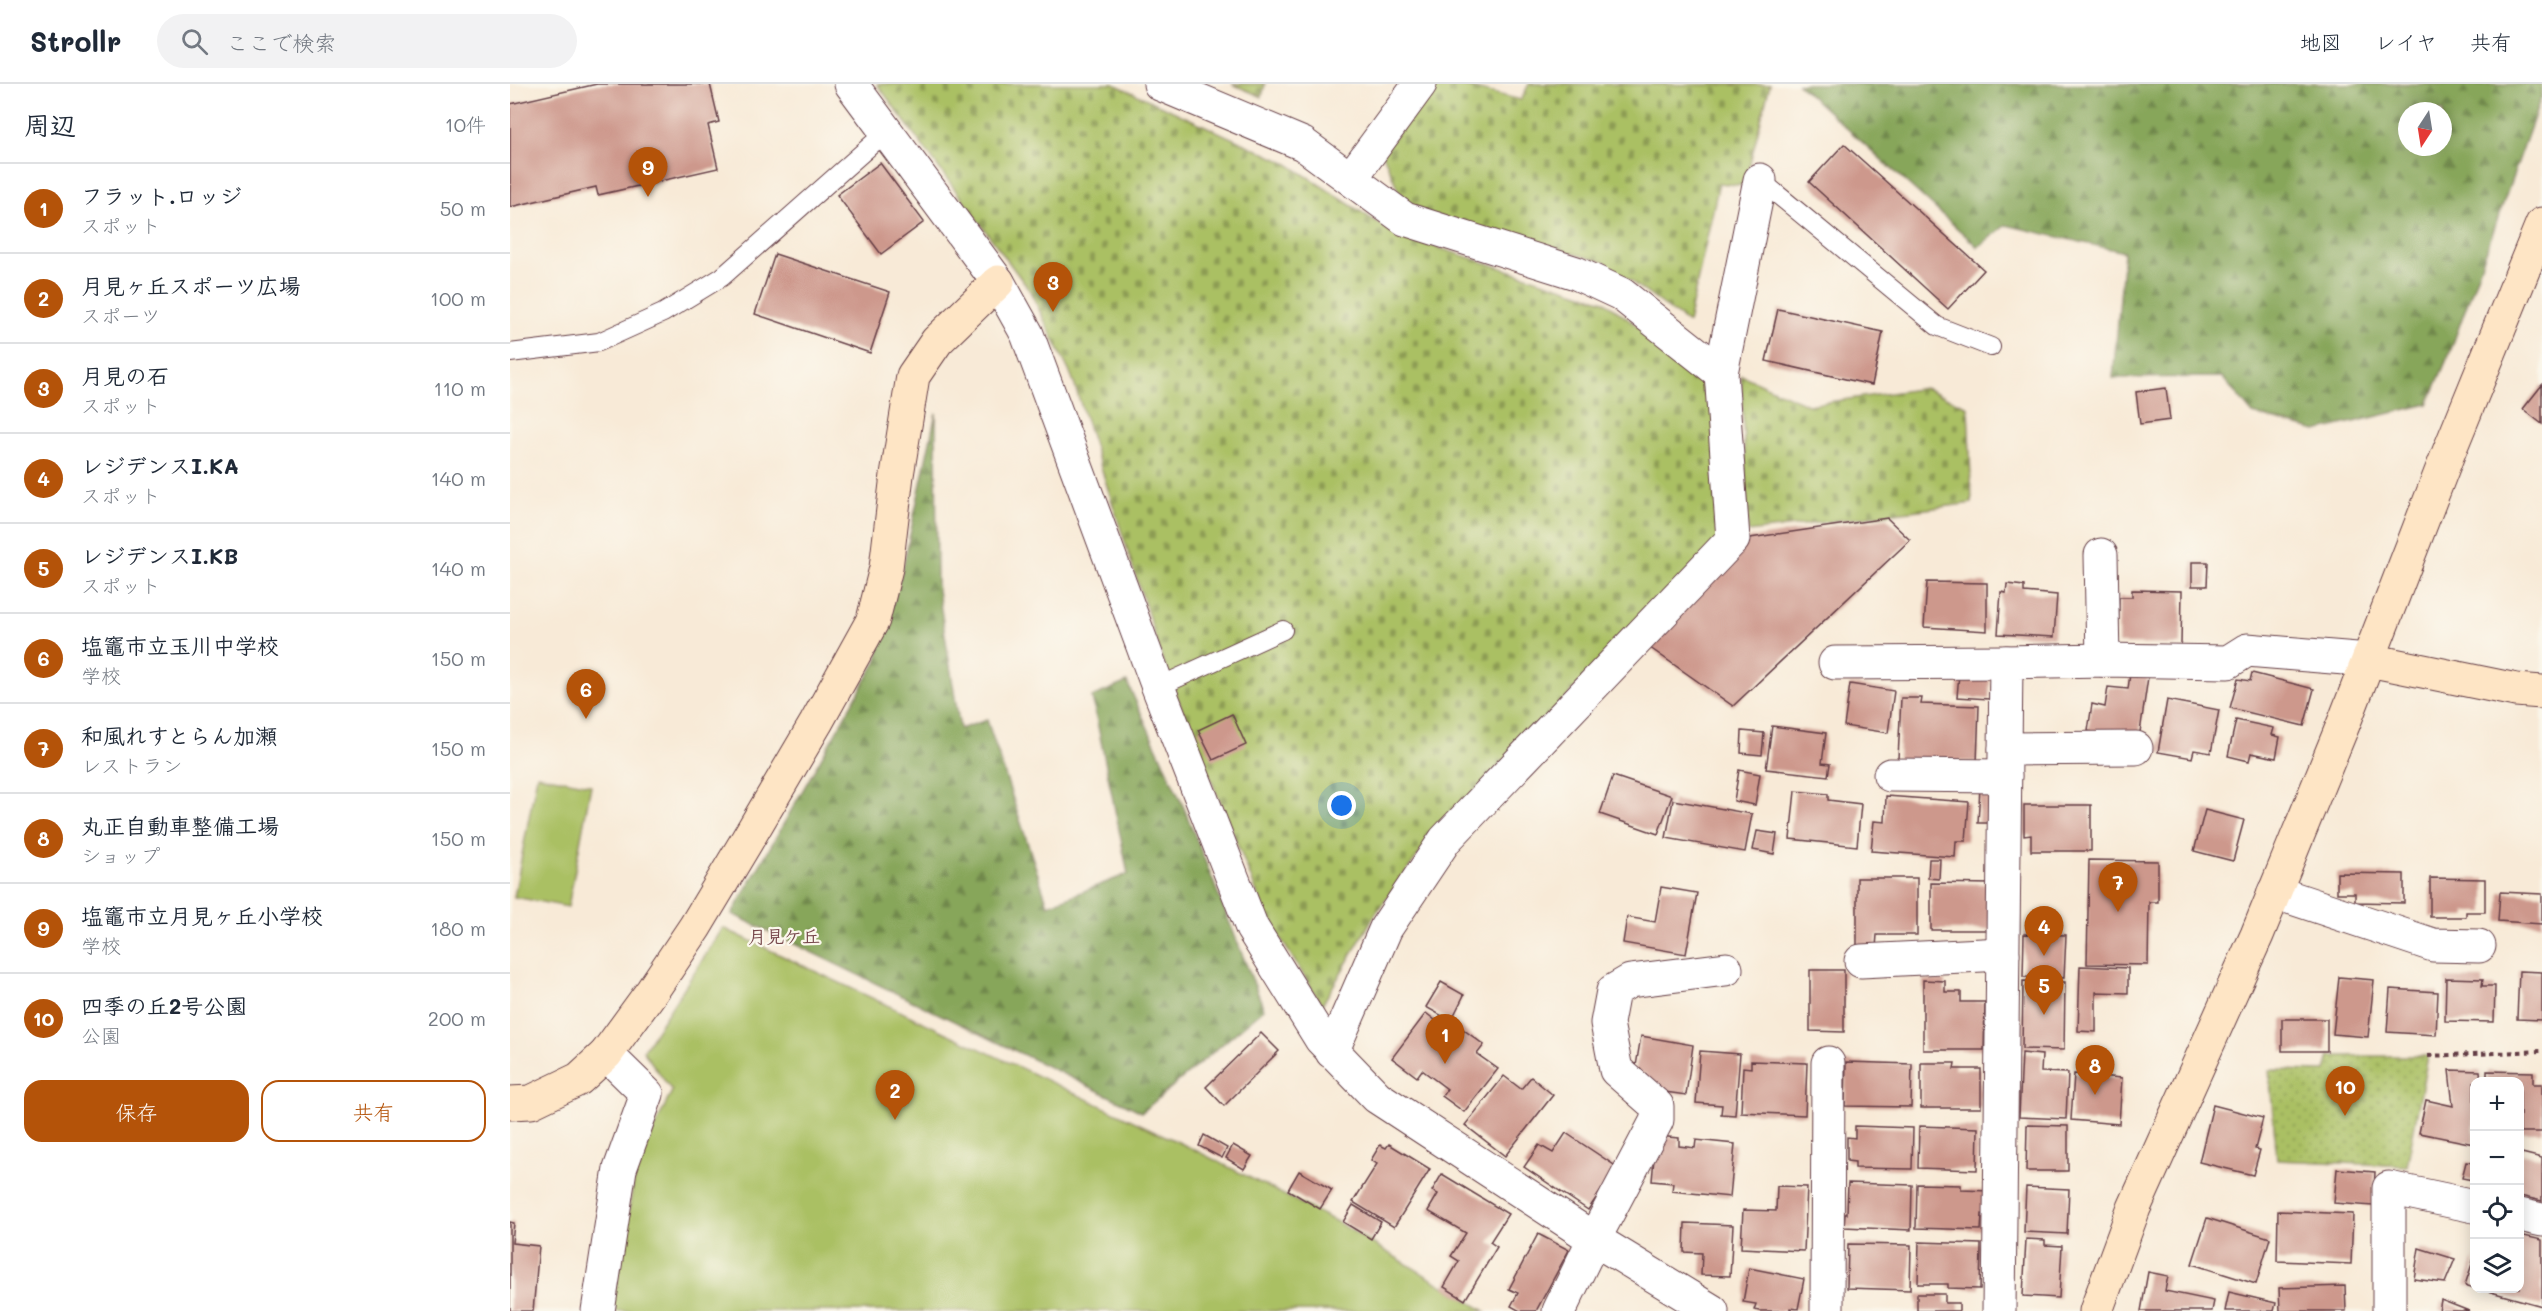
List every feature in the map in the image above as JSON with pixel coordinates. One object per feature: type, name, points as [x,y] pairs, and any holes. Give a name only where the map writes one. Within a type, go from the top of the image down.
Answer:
[{"type":"street","points":[[851,84],[998,282],[1027,334],[1158,687],[1252,928],[1321,1039],[1377,1096],[1594,1239],[1712,1311]]},
{"type":"street","points":[[1161,84],[1304,144],[1405,219],[1576,273],[1622,294],[1721,373]]},
{"type":"street","points":[[1352,178],[1420,84]]},
{"type":"street","points":[[1332,1052],[1386,928],[1445,840],[1733,539],[1721,373],[1760,180]]},
{"type":"street","points":[[2096,1311],[2134,1208],[2274,892],[2542,224]]},
{"type":"street","points":[[510,1103],[531,1102],[579,1079],[606,1054],[695,927],[816,723],[873,620],[886,568],[897,475],[913,376],[937,341],[998,282]]},
{"type":"street","points":[[2101,555],[2103,660]]},
{"type":"street","points":[[1835,663],[2103,660],[2228,662],[2247,650],[2369,660],[2516,690],[2542,692]]},
{"type":"street","points":[[1999,1311],[2006,662]]},
{"type":"street","points":[[1890,775],[2136,748]]},
{"type":"street","points":[[2274,892],[2433,945],[2479,946]]},
{"type":"street","points":[[1861,961],[2003,954]]},
{"type":"street","points":[[1559,1311],[1657,1120],[1657,1106],[1616,1070],[1607,1023],[1613,992],[1630,981],[1726,969]]},
{"type":"street","points":[[598,1311],[620,1169],[647,1094],[606,1054]]},
{"type":"street","points":[[1827,1311],[1828,1063]]},
{"type":"street","points":[[2389,1311],[2389,1188],[2470,1205]]},
{"type":"street","points":[[2524,1216],[2542,1220]]},
{"type":"lane","points":[[510,353],[599,342],[663,313],[722,277],[887,130]]},
{"type":"lane","points":[[1760,180],[1937,327],[1991,347]]},
{"type":"lane","points":[[1158,687],[1283,630]]},
{"type":"path","points":[[2428,1056],[2542,1051]]},
{"type":"green space","points":[[877,84],[1114,84],[1288,164],[1393,233],[1604,301],[1714,384],[1722,537],[1432,836],[1376,913],[1322,1005],[1266,915],[1164,664],[1072,377],[1030,291]]},
{"type":"green space","points":[[1232,84],[1265,84],[1262,97]]},
{"type":"green space","points":[[1438,84],[1455,84],[1521,100],[1529,84],[1770,85],[1744,186],[1719,183],[1688,323],[1604,262],[1418,211],[1399,192],[1382,152]]},
{"type":"green space","points":[[1798,84],[2542,84],[2542,95],[2450,352],[2428,404],[2316,431],[2253,414],[2222,377],[2113,378],[2124,252],[2006,225],[1978,247]]},
{"type":"green space","points":[[1741,375],[1808,405],[1925,388],[1968,407],[1972,503],[1748,532]]},
{"type":"green space","points":[[936,413],[937,584],[960,729],[987,720],[1048,905],[1128,874],[1092,697],[1127,682],[1184,808],[1264,1009],[1142,1112],[732,914],[876,662],[903,567]]},
{"type":"green space","points":[[537,775],[591,785],[568,907],[514,897]]},
{"type":"green space","points":[[723,928],[1193,1149],[1337,1222],[1485,1311],[612,1311],[636,1167],[672,1091],[643,1051]]},
{"type":"green space","points":[[2330,1056],[2428,1056],[2407,1166],[2277,1160],[2269,1070],[2326,1071]]},
{"type":"building","points":[[597,84],[710,84],[719,122],[708,125],[718,168],[598,195],[596,187],[510,207],[510,104]]},
{"type":"building","points":[[1844,144],[1984,270],[1948,309],[1809,182]]},
{"type":"building","points":[[880,163],[924,222],[881,254],[837,195]]},
{"type":"building","points":[[775,254],[890,292],[870,353],[755,314]]},
{"type":"building","points":[[1778,309],[1883,332],[1872,385],[1766,361]]},
{"type":"building","points":[[2542,385],[2542,424],[2523,409]]},
{"type":"building","points":[[2166,388],[2170,420],[2140,424],[2136,392]]},
{"type":"building","points":[[1887,518],[1910,540],[1733,706],[1646,645],[1750,538]]},
{"type":"building","points":[[2192,562],[2208,562],[2207,586],[2192,586]]},
{"type":"building","points":[[1927,582],[1987,583],[1987,631],[1924,627]]},
{"type":"building","points":[[2007,584],[2024,586],[2024,592],[2057,595],[2054,637],[1998,634],[2001,592],[2006,593]]},
{"type":"building","points":[[2132,590],[2182,591],[2181,645],[2118,644],[2119,597],[2132,597]]},
{"type":"building","points":[[2252,673],[2314,689],[2304,726],[2230,708],[2238,679],[2250,681]]},
{"type":"building","points":[[1959,674],[1990,676],[1989,699],[1957,697]]},
{"type":"building","points":[[2130,674],[2148,677],[2139,739],[2088,731],[2092,704],[2105,707],[2108,687],[2128,689]]},
{"type":"building","points":[[1850,684],[1894,691],[1888,733],[1844,726]]},
{"type":"building","points":[[1901,698],[1922,698],[1921,704],[1979,706],[1977,762],[1898,759]]},
{"type":"building","points":[[2167,700],[2219,710],[2211,753],[2194,750],[2192,758],[2158,752]]},
{"type":"building","points":[[1232,714],[1246,745],[1213,760],[1198,730]]},
{"type":"building","points":[[2236,720],[2274,728],[2272,735],[2280,737],[2276,758],[2251,753],[2249,761],[2228,756]]},
{"type":"building","points":[[1772,726],[1826,733],[1822,763],[1830,764],[1828,776],[1766,769]]},
{"type":"building","points":[[1742,731],[1764,733],[1762,755],[1741,753]]},
{"type":"building","points":[[1739,770],[1760,774],[1755,805],[1734,801]]},
{"type":"building","points":[[1613,776],[1672,796],[1658,834],[1600,814]]},
{"type":"building","points":[[1980,787],[1995,788],[1993,823],[1978,823]]},
{"type":"building","points":[[1795,791],[1828,794],[1828,800],[1861,804],[1857,846],[1790,839]]},
{"type":"building","points":[[1886,796],[1969,802],[1966,841],[1956,841],[1955,857],[1871,851],[1874,821],[1885,822]]},
{"type":"building","points":[[1673,800],[1752,814],[1745,852],[1666,838]]},
{"type":"building","points":[[2024,805],[2091,805],[2091,851],[2031,851],[2031,835],[2024,836]]},
{"type":"building","points":[[2205,810],[2244,820],[2233,861],[2194,851]]},
{"type":"building","points":[[1757,831],[1777,834],[1774,854],[1753,850]]},
{"type":"building","points":[[1929,859],[1940,859],[1939,879],[1928,878]]},
{"type":"building","points":[[2089,860],[2158,861],[2158,902],[2149,902],[2148,965],[2087,964]]},
{"type":"building","points":[[2337,873],[2404,874],[2404,903],[2355,902],[2355,893],[2337,893]]},
{"type":"building","points":[[1857,878],[1917,878],[1917,935],[1877,935],[1876,947],[1857,947]]},
{"type":"building","points":[[2430,878],[2485,879],[2485,912],[2466,912],[2466,917],[2430,917]]},
{"type":"building","points":[[1931,883],[1992,884],[1991,930],[1931,930]]},
{"type":"building","points":[[1661,887],[1697,893],[1686,954],[1623,943],[1627,917],[1655,922]]},
{"type":"building","points":[[2500,892],[2542,894],[2542,924],[2498,921]]},
{"type":"building","points":[[2024,934],[2066,935],[2064,978],[2023,977]]},
{"type":"building","points":[[2080,966],[2128,968],[2128,993],[2096,992],[2096,1032],[2078,1031]]},
{"type":"building","points":[[1810,970],[1844,970],[1844,1032],[1810,1031]]},
{"type":"building","points":[[2519,971],[2542,972],[2542,1020],[2517,1019]]},
{"type":"building","points":[[2339,977],[2374,980],[2368,1037],[2333,1034]]},
{"type":"building","points":[[2446,978],[2483,979],[2482,986],[2495,986],[2494,1022],[2445,1021]]},
{"type":"building","points":[[1923,980],[1945,981],[1945,992],[1961,992],[1961,1002],[1985,1002],[1984,1050],[1923,1050]]},
{"type":"building","points":[[2023,981],[2065,982],[2064,1050],[2022,1049]]},
{"type":"building","points":[[1441,982],[1464,995],[1451,1021],[1426,1007]]},
{"type":"building","points":[[2390,989],[2438,992],[2436,1035],[2387,1032]]},
{"type":"building","points":[[1426,1013],[1449,1031],[1456,1024],[1484,1045],[1477,1054],[1498,1069],[1464,1112],[1442,1096],[1447,1089],[1422,1070],[1417,1077],[1392,1058]]},
{"type":"building","points":[[2282,1019],[2327,1019],[2327,1051],[2282,1051]]},
{"type":"building","points":[[1261,1033],[1279,1051],[1224,1106],[1206,1087]]},
{"type":"building","points":[[1641,1036],[1693,1045],[1686,1095],[1644,1089],[1646,1074],[1635,1072]]},
{"type":"building","points":[[1700,1051],[1740,1054],[1735,1115],[1721,1114],[1722,1105],[1696,1103]]},
{"type":"building","points":[[2022,1053],[2042,1055],[2041,1072],[2068,1073],[2066,1119],[2019,1117]]},
{"type":"building","points":[[1751,1061],[1807,1063],[1805,1115],[1741,1112],[1743,1067],[1751,1068]]},
{"type":"building","points":[[1846,1062],[1912,1064],[1911,1107],[1845,1106]]},
{"type":"building","points":[[1921,1063],[1955,1063],[1954,1069],[1981,1069],[1981,1108],[1921,1108]]},
{"type":"building","points":[[2449,1070],[2480,1071],[2481,1077],[2470,1077],[2470,1143],[2419,1133],[2426,1100],[2453,1106]]},
{"type":"building","points":[[2487,1071],[2533,1072],[2533,1084],[2542,1084],[2542,1132],[2524,1132],[2524,1077],[2487,1077]]},
{"type":"building","points":[[2074,1074],[2122,1078],[2119,1124],[2071,1120]]},
{"type":"building","points":[[1504,1076],[1521,1089],[1531,1077],[1553,1095],[1505,1156],[1465,1125]]},
{"type":"building","points":[[2213,1105],[2263,1118],[2255,1149],[2260,1150],[2253,1175],[2199,1162]]},
{"type":"building","points":[[2027,1125],[2068,1126],[2068,1171],[2026,1171]]},
{"type":"building","points":[[1855,1126],[1913,1128],[1912,1169],[1855,1168],[1855,1162],[1847,1161],[1847,1137],[1855,1138]]},
{"type":"building","points":[[1919,1126],[1978,1128],[1977,1170],[1918,1168]]},
{"type":"building","points":[[1566,1133],[1617,1167],[1588,1210],[1524,1167],[1539,1145],[1553,1153]]},
{"type":"building","points":[[1204,1135],[1227,1148],[1222,1158],[1199,1146]]},
{"type":"building","points":[[1656,1136],[1679,1138],[1679,1146],[1695,1148],[1696,1140],[1735,1144],[1730,1197],[1672,1191],[1673,1183],[1652,1181]]},
{"type":"building","points":[[1389,1144],[1430,1169],[1394,1227],[1353,1202],[1377,1164],[1371,1160],[1380,1145],[1386,1148]]},
{"type":"building","points":[[1233,1145],[1252,1156],[1244,1169],[1226,1158]]},
{"type":"building","points":[[2524,1154],[2542,1158],[2542,1201],[2524,1197]]},
{"type":"building","points":[[2466,1162],[2470,1162],[2470,1179],[2462,1178]]},
{"type":"building","points":[[2337,1169],[2375,1172],[2373,1206],[2334,1203]]},
{"type":"building","points":[[1299,1171],[1332,1190],[1320,1209],[1288,1190]]},
{"type":"building","points":[[1442,1174],[1508,1214],[1490,1242],[1497,1247],[1465,1300],[1444,1287],[1459,1261],[1451,1256],[1466,1233],[1428,1211],[1438,1194],[1432,1191]]},
{"type":"building","points":[[1848,1183],[1912,1185],[1911,1230],[1844,1227],[1845,1214],[1847,1214]]},
{"type":"building","points":[[1917,1184],[1961,1185],[1961,1190],[1990,1191],[1989,1215],[1982,1214],[1981,1230],[1916,1228]]},
{"type":"building","points":[[1777,1186],[1807,1187],[1804,1251],[1741,1248],[1743,1210],[1776,1211]]},
{"type":"building","points":[[2026,1187],[2069,1189],[2067,1234],[2024,1232]]},
{"type":"building","points":[[1353,1205],[1381,1222],[1371,1239],[1343,1222]]},
{"type":"building","points":[[2278,1211],[2353,1214],[2351,1264],[2277,1261]]},
{"type":"building","points":[[2207,1218],[2270,1238],[2256,1284],[2192,1264]]},
{"type":"building","points":[[510,1222],[514,1223],[512,1243],[539,1246],[533,1311],[510,1311]]},
{"type":"building","points":[[1685,1223],[1733,1225],[1730,1276],[1701,1275],[1702,1253],[1684,1252]]},
{"type":"building","points":[[1538,1234],[1569,1250],[1536,1311],[1520,1311],[1511,1306],[1518,1293],[1509,1289]]},
{"type":"building","points":[[2524,1236],[2542,1240],[2542,1306],[2495,1293],[2524,1293]]},
{"type":"building","points":[[2026,1239],[2045,1240],[2045,1245],[2062,1246],[2059,1298],[2023,1296]]},
{"type":"building","points":[[1919,1242],[1981,1244],[1980,1289],[1948,1288],[1948,1284],[1918,1284]]},
{"type":"building","points":[[1848,1244],[1911,1245],[1910,1290],[1847,1288]]},
{"type":"building","points":[[2419,1248],[2455,1259],[2445,1283],[2414,1279]]},
{"type":"building","points":[[1749,1268],[1804,1279],[1798,1309],[1759,1311],[1754,1310],[1756,1304],[1743,1302]]},
{"type":"building","points":[[2470,1270],[2470,1287],[2465,1285]]},
{"type":"building","points":[[2148,1272],[2168,1276],[2165,1291],[2214,1301],[2212,1311],[2141,1311]]},
{"type":"building","points":[[2345,1286],[2346,1311],[2280,1311],[2279,1288]]},
{"type":"building","points":[[2229,1292],[2276,1303],[2274,1311],[2225,1311]]},
{"type":"building","points":[[1917,1294],[1945,1294],[1945,1303],[1959,1303],[1959,1311],[1917,1311]]},
{"type":"building","points":[[2441,1300],[2469,1311],[2439,1311]]},
{"type":"place","name":"塩竈市立月見ヶ丘小学校","points":[[648,197]]},
{"type":"place","name":"月見の石","points":[[1053,312]]},
{"type":"place","name":"塩竈市立玉川中学校","points":[[586,719]]},
{"type":"place","name":"和風れすとらん加瀬","points":[[2118,912]]},
{"type":"place","name":"レジデンスI.KA","points":[[2044,956]]},
{"type":"place","name":"レジデンスI.KB","points":[[2044,1015]]},
{"type":"place","name":"フラット.ロッジ","points":[[1445,1064]]},
{"type":"place","name":"丸正自動車整備工場","points":[[2095,1095]]},
{"type":"place","name":"四季の丘2号公園","points":[[2345,1116]]},
{"type":"place","name":"月見ヶ丘スポーツ広場","points":[[895,1120]]},
{"type":"district","name":"月見ケ丘","points":[[784,937]]}]
